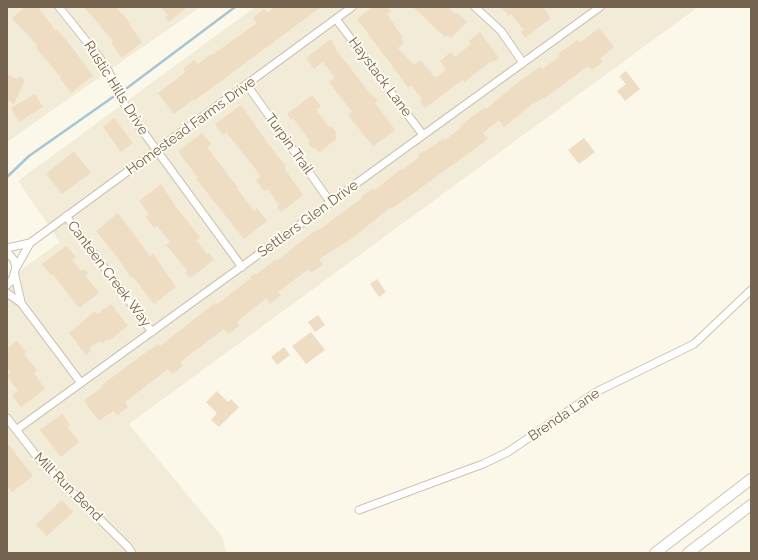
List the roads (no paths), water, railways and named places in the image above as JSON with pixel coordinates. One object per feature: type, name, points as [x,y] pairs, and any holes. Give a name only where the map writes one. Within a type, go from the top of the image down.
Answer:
[{"type":"main road","points":[[655,553],[751,479]]},
{"type":"main road","points":[[688,553],[751,505]]},
{"type":"street","name":"Rustic Hills Drive","points":[[59,7],[99,57],[109,72],[119,96],[157,151],[242,267]]},
{"type":"street","name":"Homestead Farms Drive","points":[[7,248],[30,243],[352,7]]},
{"type":"street","points":[[475,7],[501,31],[523,63]]},
{"type":"street","name":"Settlers Glen Drive","points":[[16,430],[600,7]]},
{"type":"street","name":"Haystack Lane","points":[[336,19],[423,135]]},
{"type":"street","name":"Turpin Trail","points":[[247,85],[331,203]]},
{"type":"street","name":"Canteen Creek Way","points":[[66,216],[152,332]]},
{"type":"street","name":"Homestead Farms Drive","points":[[7,285],[30,243]]},
{"type":"street","points":[[7,252],[14,260],[15,282],[21,303]]},
{"type":"street","name":"Brenda Lane","points":[[359,510],[484,464],[508,452],[596,392],[694,344],[751,290]]},
{"type":"street","points":[[7,292],[21,303],[82,383]]},
{"type":"street","name":"Mill Run Bend","points":[[7,418],[38,458],[128,547],[132,553]]},
{"type":"waterway","points":[[127,88],[235,7]]},
{"type":"waterway","points":[[7,177],[29,156],[113,97]]}]
